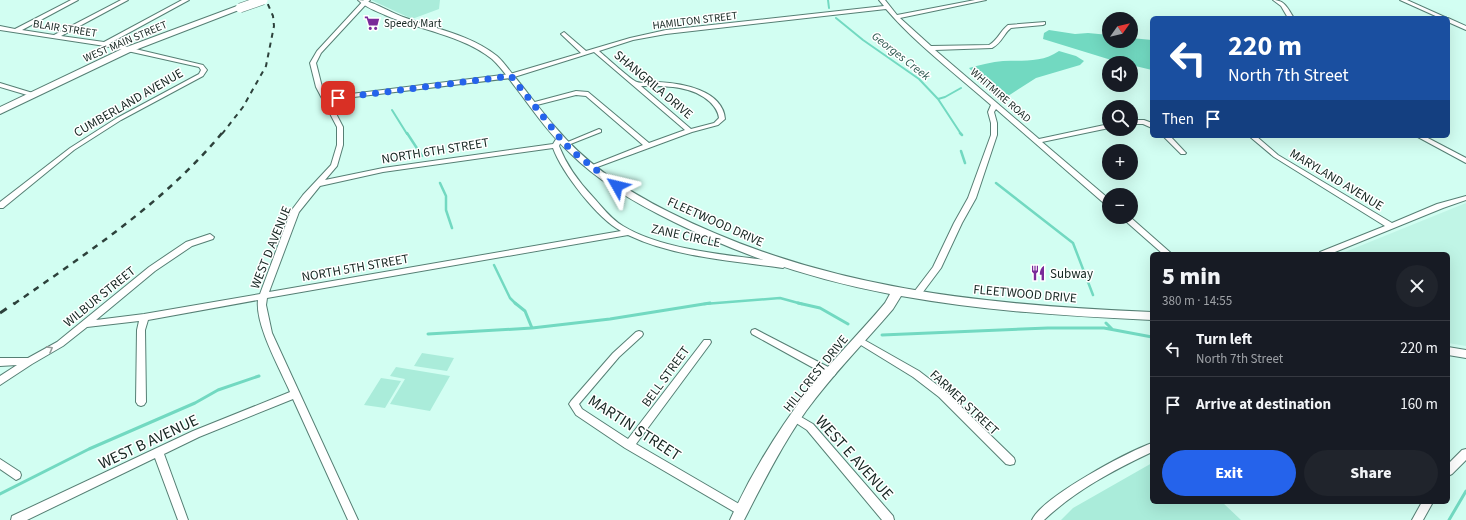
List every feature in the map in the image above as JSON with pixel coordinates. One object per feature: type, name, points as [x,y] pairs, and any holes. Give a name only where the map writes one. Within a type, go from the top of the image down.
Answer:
[{"type":"main road","name":"WEST MAIN STREET","points":[[0,111],[127,50],[263,0]]},
{"type":"street","points":[[17,30],[75,0]]},
{"type":"street","points":[[56,36],[125,0]]},
{"type":"street","points":[[105,44],[186,0]]},
{"type":"street","name":"WHITMIRE ROAD","points":[[882,0],[896,17],[930,48],[1102,197]]},
{"type":"street","points":[[896,17],[983,0]]},
{"type":"street","points":[[1276,0],[1283,5],[1290,16]]},
{"type":"street","points":[[1403,0],[1439,16]]},
{"type":"street","name":"FLEETWOOD DRIVE","points":[[364,1],[400,18],[465,40],[484,50],[495,58],[511,76],[560,142],[617,186],[683,224],[727,244],[818,274],[896,291],[1021,309],[1150,316]]},
{"type":"street","name":"WEST D AVENUE","points":[[353,520],[268,333],[262,305],[263,296],[295,211],[334,166],[340,145],[340,127],[319,87],[313,64],[319,52],[326,43],[364,1]]},
{"type":"street","name":"HAMILTON STREET","points":[[325,99],[511,76],[595,50],[666,32],[887,7]]},
{"type":"street","points":[[1451,21],[1466,20]]},
{"type":"street","points":[[1451,21],[1466,28]]},
{"type":"street","points":[[930,48],[984,48],[997,43],[1006,29],[1010,26],[1042,23]]},
{"type":"street","name":"BLAIR STREET","points":[[0,28],[105,44],[127,50]]},
{"type":"street","points":[[564,34],[585,54]]},
{"type":"street","name":"CUMBERLAND AVENUE","points":[[0,206],[72,149],[119,119],[204,72],[204,68],[201,66],[127,50]]},
{"type":"street","name":"SHANGRILA DRIVE","points":[[592,167],[690,131],[595,50]]},
{"type":"street","points":[[636,84],[671,84],[697,91],[710,98],[722,113],[722,119],[716,124],[690,131]]},
{"type":"street","points":[[0,85],[34,95]]},
{"type":"street","points":[[533,104],[576,93],[588,94],[648,146]]},
{"type":"street","points":[[917,294],[937,268],[958,222],[972,198],[994,135],[994,124],[991,112],[995,104]]},
{"type":"street","points":[[1138,122],[1144,122],[1150,125]]},
{"type":"street","points":[[1038,141],[1102,127]]},
{"type":"street","name":"NORTH 6TH STREET","points":[[318,184],[383,170],[560,142],[599,131]]},
{"type":"street","points":[[1168,138],[1183,153]]},
{"type":"street","name":"MARYLAND AVENUE","points":[[1254,138],[1276,156],[1391,226]]},
{"type":"street","points":[[1423,138],[1466,161]]},
{"type":"street","name":"ZANE CIRCLE","points":[[560,142],[560,159],[577,184],[602,211],[620,227],[629,232],[639,237],[667,246],[791,266]]},
{"type":"street","points":[[1328,252],[1440,206],[1466,198]]},
{"type":"street","points":[[1133,224],[1166,252]]},
{"type":"street","name":"NORTH 5TH STREET","points":[[85,324],[144,317],[629,232]]},
{"type":"street","name":"WILBUR STREET","points":[[0,362],[28,361],[60,344],[152,269],[189,244],[210,237]]},
{"type":"street","name":"HILLCREST DRIVE","points":[[740,515],[767,465],[796,418],[831,373],[889,306],[895,298],[896,291]]},
{"type":"street","points":[[141,402],[141,330],[144,317]]},
{"type":"street","points":[[755,332],[831,373]]},
{"type":"street","name":"MARTIN STREET","points":[[639,334],[616,355],[574,404],[579,412],[740,515]]},
{"type":"street","name":"FARMER STREET","points":[[859,340],[897,362],[942,394],[1010,461]]},
{"type":"street","name":"BELL STREET","points":[[629,445],[707,342]]},
{"type":"street","points":[[1450,351],[1466,354]]},
{"type":"street","points":[[0,381],[28,361]]},
{"type":"street","name":"WEST B AVENUE","points":[[16,520],[196,434],[295,394]]},
{"type":"street","name":"WEST E AVENUE","points":[[796,418],[810,427],[889,520]]},
{"type":"street","points":[[1037,520],[1066,496],[1105,471],[1150,448]]},
{"type":"street","points":[[158,453],[183,520]]},
{"type":"street","points":[[1450,469],[1466,453]]},
{"type":"street","points":[[0,464],[16,475]]},
{"type":"street","points":[[1417,520],[1427,504]]},
{"type":"shaded area","points":[[371,0],[440,0],[439,9],[412,19]]},
{"type":"shaded area","points":[[1049,30],[1075,34],[1102,34],[1102,48],[1138,48],[1138,39],[1150,40],[1150,70],[1138,67],[1138,56],[1102,57],[1043,39],[1044,33]]},
{"type":"shaded area","points":[[1059,51],[1076,56],[1084,61],[1080,65],[1036,78],[1008,96],[991,89],[969,68],[999,61],[1025,61],[1039,59],[1053,55]]},
{"type":"shaded area","points":[[1466,203],[1466,346],[1450,343],[1450,252],[1345,252]]},
{"type":"shaded area","points":[[422,353],[454,358],[447,371],[414,366]]},
{"type":"shaded area","points":[[396,367],[450,376],[430,411],[390,404],[405,379],[390,376]]},
{"type":"shaded area","points":[[381,378],[401,381],[385,408],[364,405]]},
{"type":"shaded area","points":[[1150,464],[1150,504],[1224,504],[1241,520],[1061,520],[1073,508]]},
{"type":"waterway","name":"Georges Creek","points":[[828,0],[829,8]]},
{"type":"waterway","name":"Georges Creek","points":[[836,18],[863,40],[919,79],[938,99]]},
{"type":"waterway","points":[[938,99],[945,97],[961,88]]},
{"type":"waterway","name":"Georges Creek","points":[[938,99],[961,134]]},
{"type":"waterway","points":[[392,110],[407,134]]},
{"type":"waterway","points":[[407,133],[422,156]]},
{"type":"waterway","name":"Georges Creek","points":[[961,151],[965,163]]},
{"type":"waterway","points":[[440,183],[446,196],[446,210],[452,228]]},
{"type":"waterway","name":"Georges Creek","points":[[996,183],[1073,243],[1093,295]]},
{"type":"waterway","points":[[494,265],[510,298],[515,303]]},
{"type":"waterway","points":[[704,304],[780,298],[800,303]]},
{"type":"waterway","points":[[515,303],[525,311],[532,328]]},
{"type":"waterway","points":[[532,328],[610,319],[710,303]]},
{"type":"waterway","points":[[800,303],[820,308],[848,324]]},
{"type":"waterway","name":"Georges Creek","points":[[1106,323],[1112,329]]},
{"type":"waterway","points":[[428,334],[532,328]]},
{"type":"waterway","points":[[882,335],[1048,328],[1104,328],[1150,337]]},
{"type":"waterway","points":[[0,494],[89,449],[195,403],[218,390],[259,376]]},
{"type":"waterway","points":[[1449,520],[1466,491]]},
{"type":"railway","points":[[222,134],[243,107],[266,66],[274,26],[273,16],[266,0]]},
{"type":"railway","points":[[14,304],[97,246],[150,204],[176,182],[222,133]]},
{"type":"railway","points":[[0,313],[15,303]]},
{"type":"place","name":"Speedy Mart","points":[[372,23]]},
{"type":"place","name":"Subway","points":[[1038,273]]},
{"type":"route","points":[[338,98],[511,76],[560,138],[573,152],[617,186]]}]
